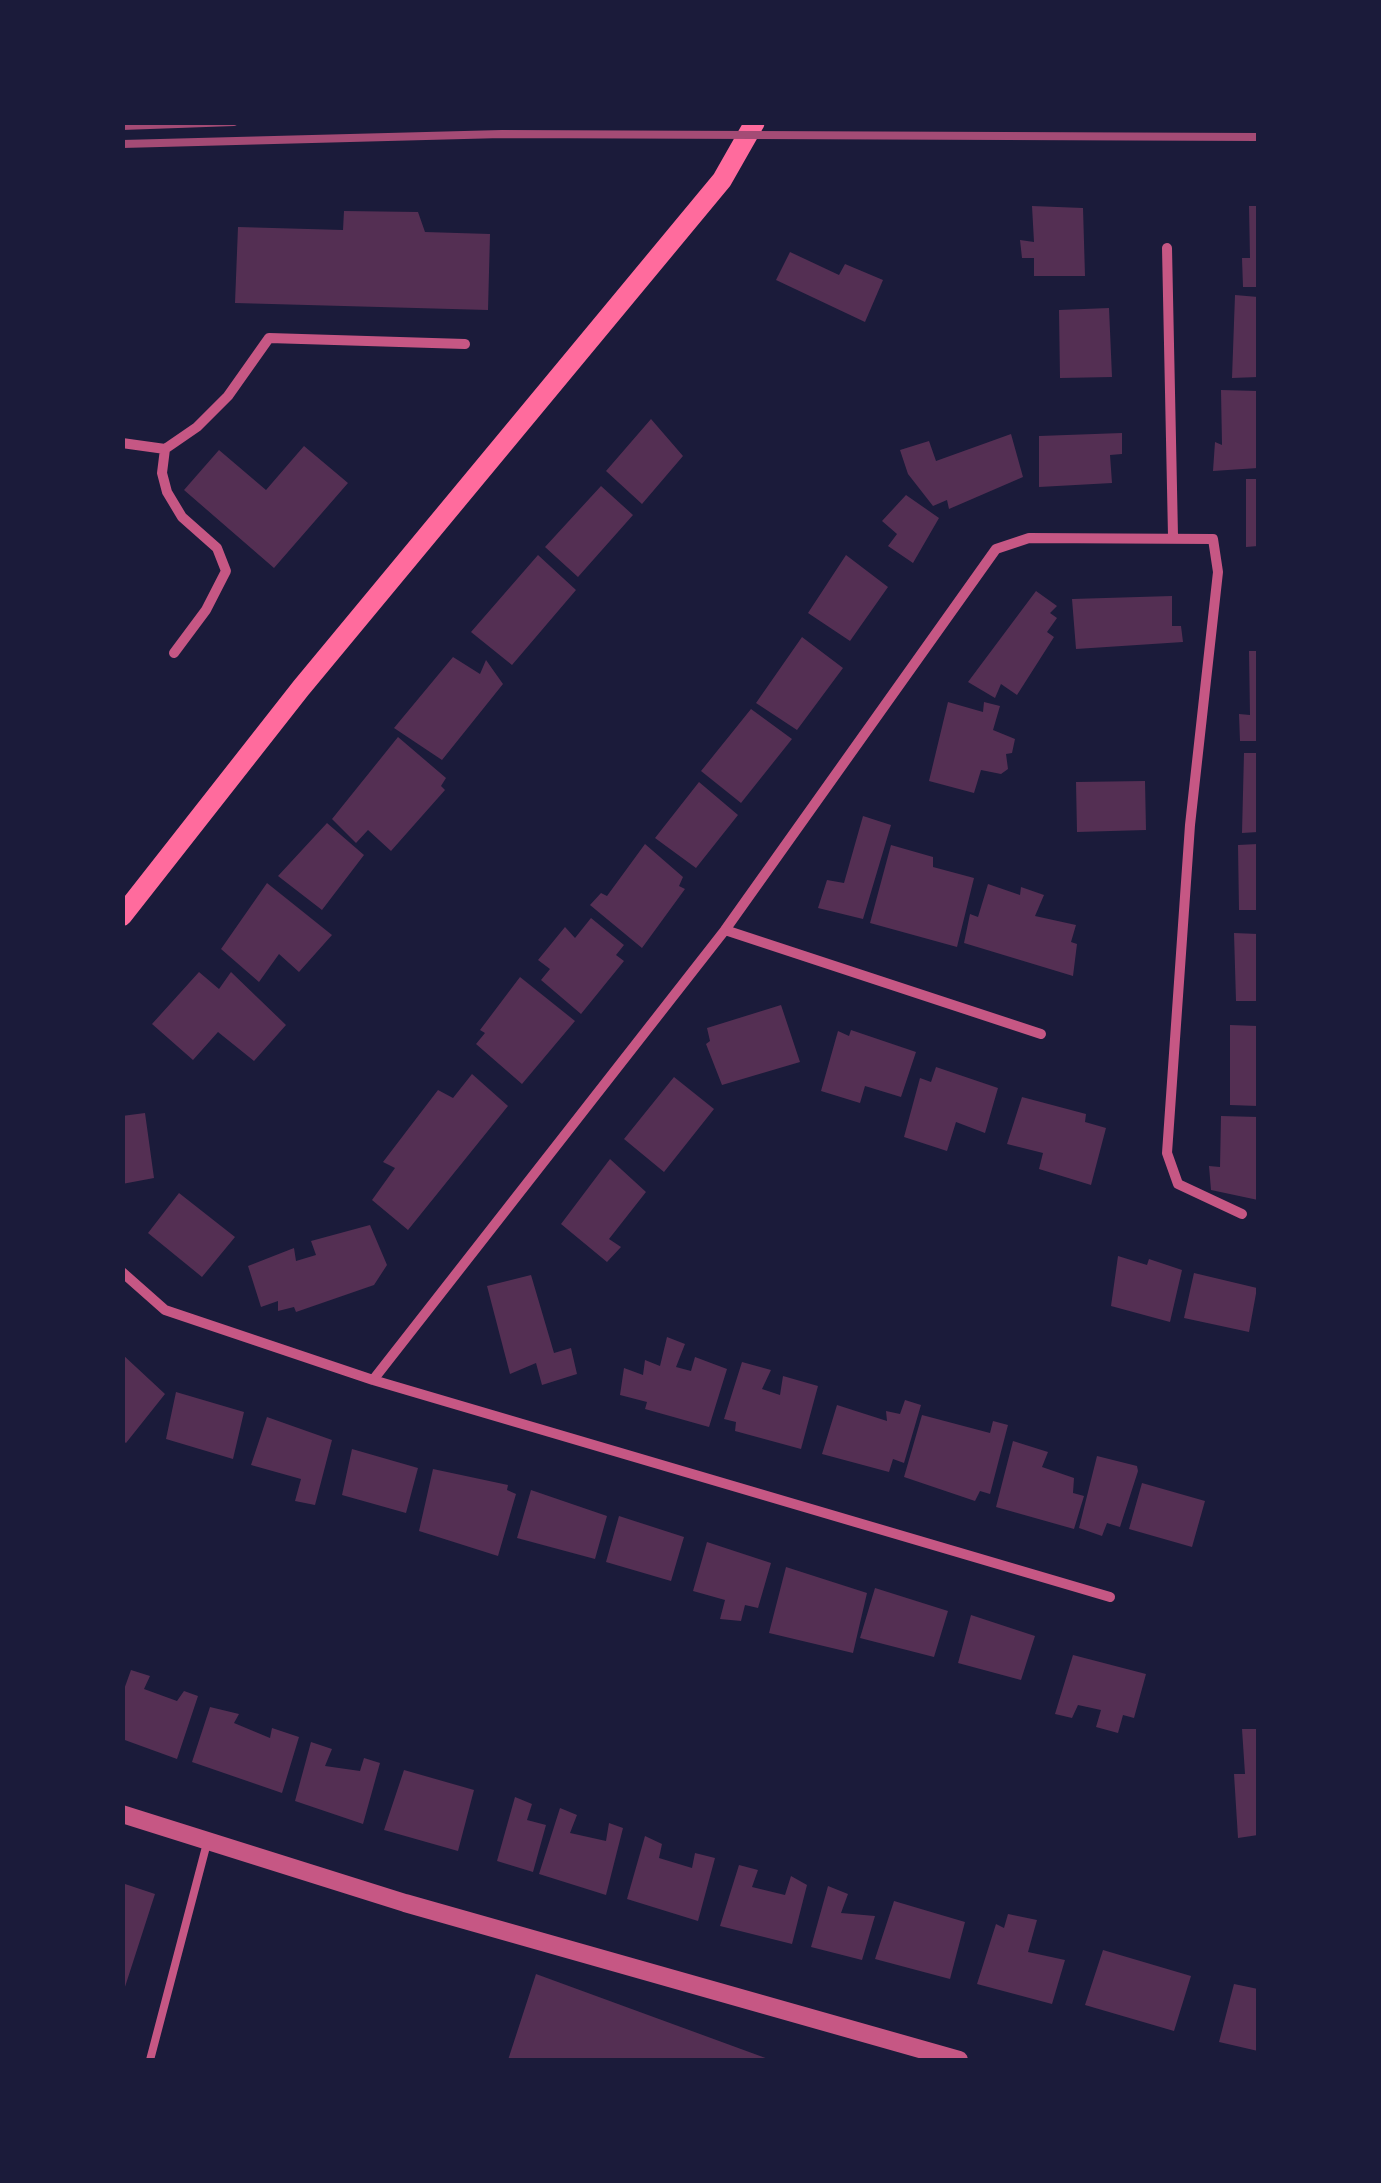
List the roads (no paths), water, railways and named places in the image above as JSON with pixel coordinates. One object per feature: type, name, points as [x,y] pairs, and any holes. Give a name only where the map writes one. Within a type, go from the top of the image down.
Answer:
[{"type":"main road","points":[[122,916],[301,688],[722,180],[755,122]]},
{"type":"street","points":[[1167,248],[1174,536]]},
{"type":"street","points":[[122,442],[165,449],[197,427],[228,396],[269,338],[466,344]]},
{"type":"street","points":[[165,449],[162,473],[167,492],[182,517],[217,548],[226,571],[206,610],[174,652]]},
{"type":"street","points":[[373,1380],[725,930],[996,549],[1029,538],[1213,538],[1218,572],[1190,825],[1167,1152],[1178,1184],[1242,1214]]},
{"type":"street","points":[[725,930],[1040,1034]]},
{"type":"street","points":[[122,1272],[166,1310],[373,1380],[1110,1597]]},
{"type":"street","points":[[122,1814],[959,2060]]},
{"type":"lane","points":[[150,2060],[207,1842]]},
{"type":"railway","points":[[122,126],[234,122]]},
{"type":"railway","points":[[122,144],[502,134],[1258,137]]}]
